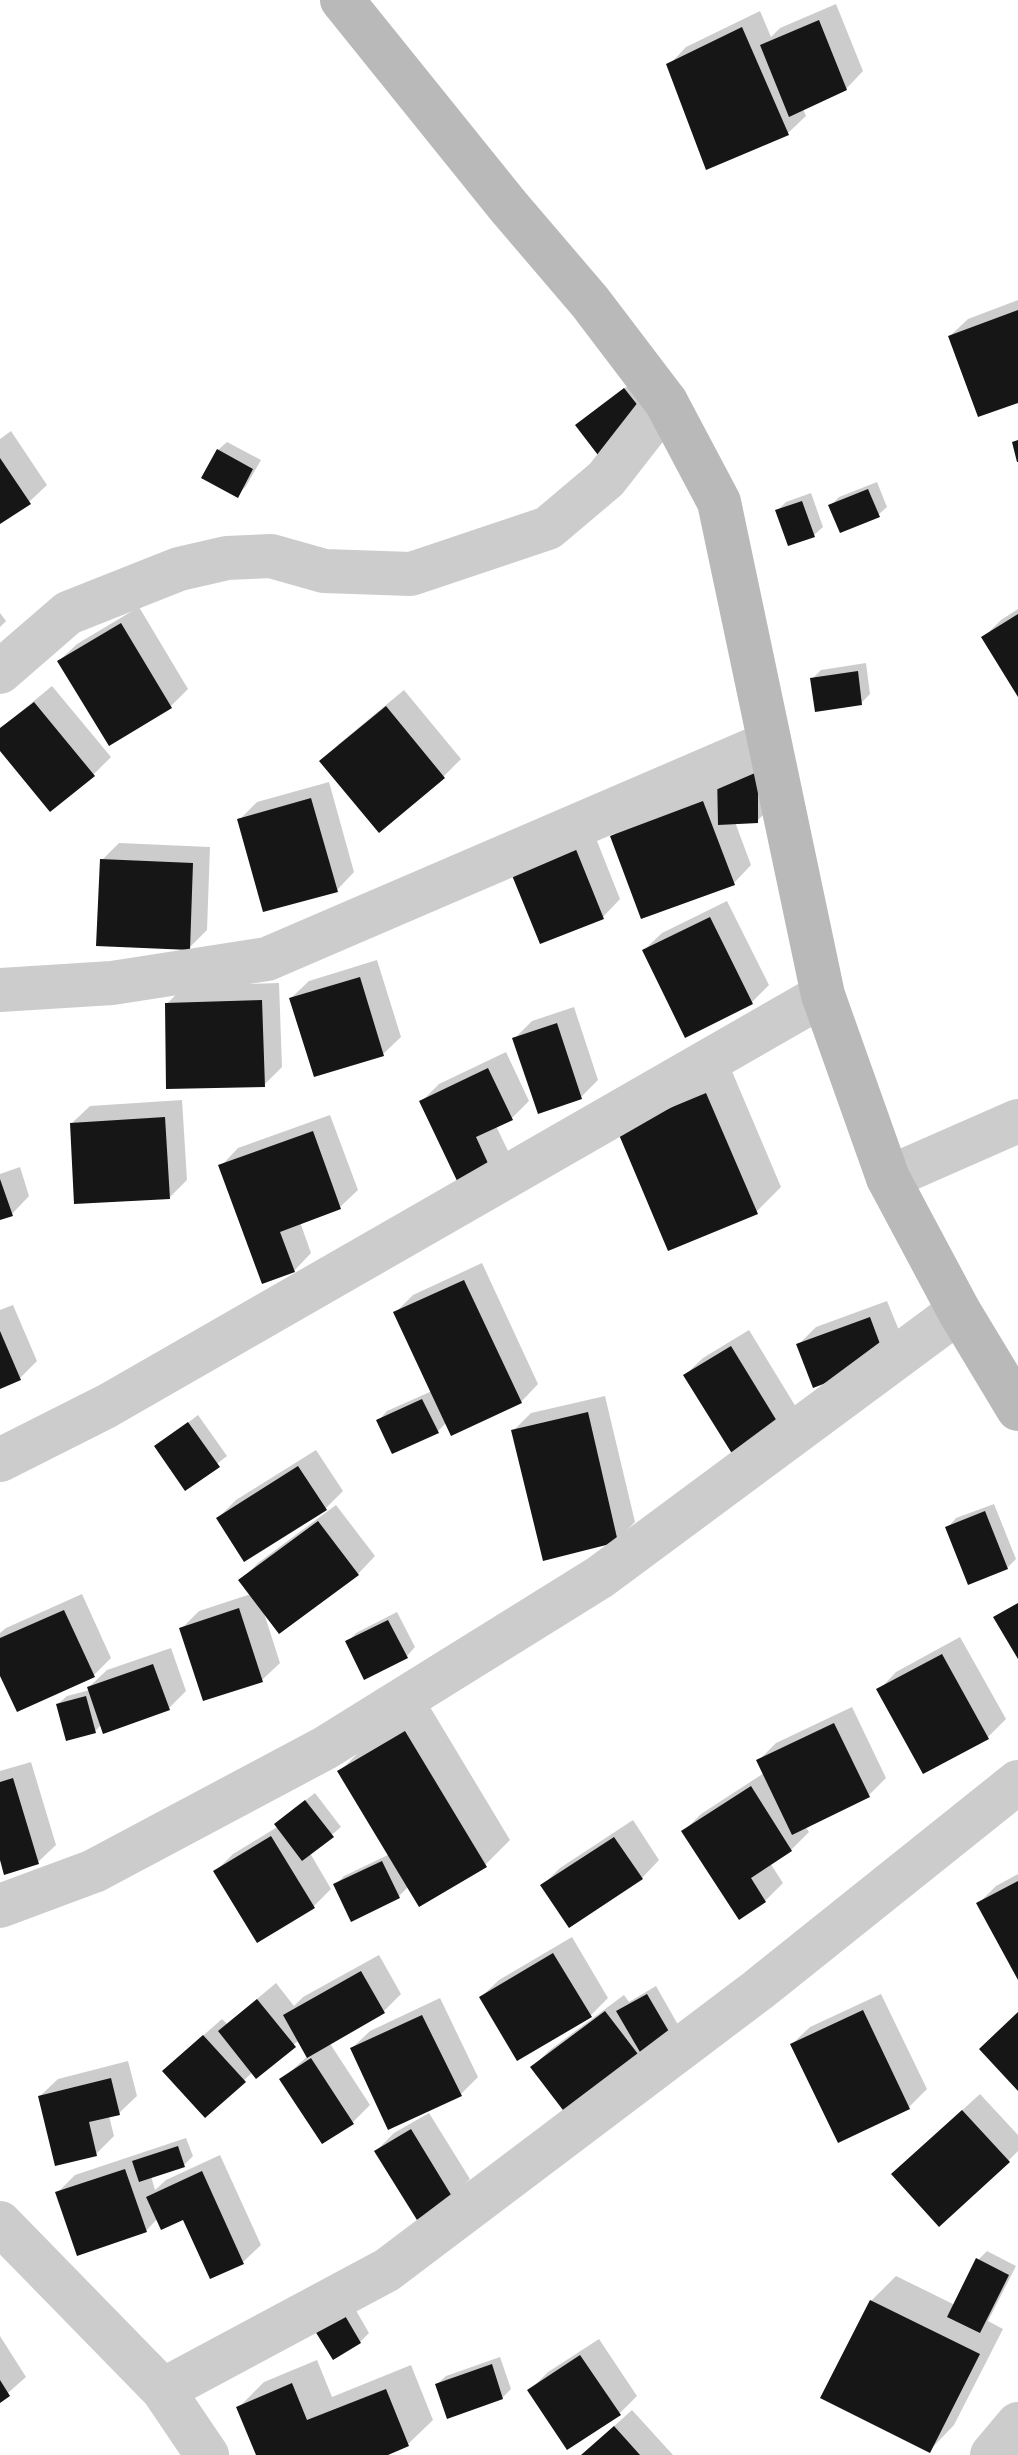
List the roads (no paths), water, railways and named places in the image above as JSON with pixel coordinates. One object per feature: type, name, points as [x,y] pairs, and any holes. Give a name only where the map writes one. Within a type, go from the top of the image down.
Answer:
[{"type":"street","points":[[342,0],[508,206],[590,302],[666,402],[719,502],[823,995],[888,1178],[959,1311],[1018,1409]]},
{"type":"street","points":[[0,672],[68,613],[179,569],[227,558],[271,556],[324,571],[411,574],[548,528],[606,479],[666,402]]},
{"type":"street","points":[[0,990],[112,983],[267,959],[769,743]]},
{"type":"street","points":[[0,1460],[120,1398],[823,995]]},
{"type":"street","points":[[888,1178],[1018,1121]]},
{"type":"street","points":[[0,1906],[94,1871],[325,1748],[600,1577],[959,1311]]},
{"type":"street","points":[[163,2390],[387,2270],[758,1990],[1018,1782]]},
{"type":"street","points":[[0,2223],[163,2390],[207,2455]]},
{"type":"street","points":[[992,2455],[1018,2424]]}]
